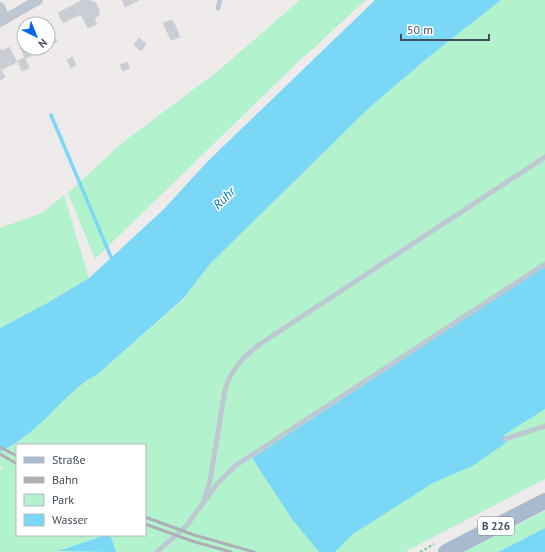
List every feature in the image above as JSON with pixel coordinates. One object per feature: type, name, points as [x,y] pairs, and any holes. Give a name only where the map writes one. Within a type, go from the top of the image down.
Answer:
[{"type":"main road","name":"B 226","points":[[446,552],[545,501]]},
{"type":"street","points":[[0,7],[3,20],[38,0]]},
{"type":"lane","points":[[218,8],[220,0]]},
{"type":"lane","points":[[202,505],[210,480],[225,390],[228,378],[235,366],[260,344],[545,157]]},
{"type":"lane","points":[[157,552],[187,525],[218,483],[235,466],[545,264]]},
{"type":"lane","points":[[505,439],[545,426]]},
{"type":"green space","points":[[300,0],[366,0],[296,64],[95,259],[68,193],[122,143],[218,71]]},
{"type":"green space","points":[[501,0],[545,0],[545,479],[405,552],[0,552],[0,471],[3,468],[0,466],[0,452],[22,439],[74,391],[98,374],[184,299],[210,264],[370,107],[430,56]]},
{"type":"green space","points":[[64,195],[89,278],[51,301],[0,328],[0,228],[42,213]]},
{"type":"green space","points":[[545,511],[545,528],[498,552],[463,552]]},
{"type":"water","name":"Ruhr","points":[[375,0],[501,0],[430,56],[370,107],[210,264],[184,298],[98,374],[74,391],[22,439],[0,452],[0,328],[51,301],[89,278],[163,210],[208,161]]},
{"type":"water","points":[[545,266],[545,409],[504,435],[507,442],[474,465],[433,483],[353,534],[335,552],[319,552],[292,519],[252,458]]},
{"type":"water","points":[[545,528],[545,552],[498,552]]},
{"type":"water","points":[[103,536],[110,536],[116,552],[58,551]]},
{"type":"building","points":[[82,0],[91,0],[93,3],[95,2],[100,12],[98,13],[100,15],[94,18],[97,24],[88,28],[75,4]]},
{"type":"building","points":[[122,0],[139,0],[125,7]]},
{"type":"building","points":[[75,4],[81,14],[63,23],[58,13]]},
{"type":"building","points":[[171,20],[174,23],[180,37],[171,40],[163,23]]},
{"type":"building","points":[[139,38],[146,44],[141,51],[134,45]]},
{"type":"building","points":[[9,47],[17,62],[1,70],[5,77],[0,80],[0,50],[2,49],[3,51]]},
{"type":"building","points":[[72,57],[76,65],[71,68],[67,60]]},
{"type":"building","points":[[25,58],[29,68],[22,71],[18,61]]},
{"type":"building","points":[[127,62],[130,68],[123,71],[120,65]]},
{"type":"waterway","points":[[51,115],[111,257],[115,260]]},
{"type":"railway","points":[[0,447],[16,455]]},
{"type":"railway","points":[[0,454],[16,463]]},
{"type":"railway","points":[[146,517],[194,535],[254,552]]},
{"type":"railway","points":[[146,524],[192,541],[231,552]]}]
